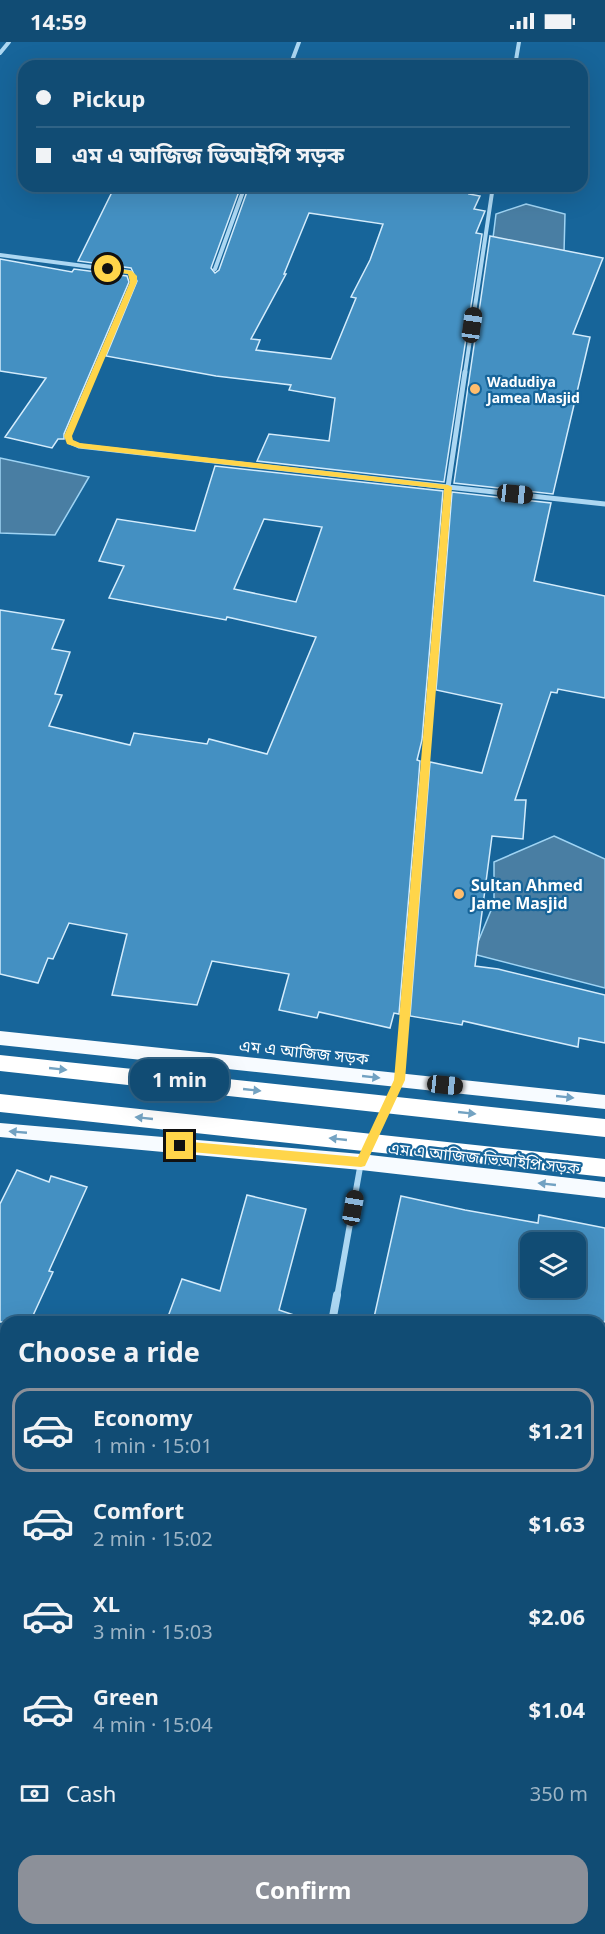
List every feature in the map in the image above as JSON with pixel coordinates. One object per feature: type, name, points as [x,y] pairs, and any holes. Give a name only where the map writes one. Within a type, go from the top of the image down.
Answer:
[{"type":"highway","points":[[0,1063],[605,1128]]},
{"type":"highway","points":[[0,1103],[605,1168]]},
{"type":"main road","name":"এম এ আজিজ সড়ক","points":[[0,1038],[605,1102]]},
{"type":"main road","name":"এম এ আজিজ ভিআইপি সড়ক","points":[[0,1130],[361,1162],[605,1190]]},
{"type":"street","points":[[0,53],[9,42]]},
{"type":"street","points":[[292,60],[299,42]]},
{"type":"street","points":[[515,60],[519,42]]},
{"type":"street","points":[[215,269],[243,192]]},
{"type":"street","points":[[333,1316],[361,1162],[399,1080],[448,487],[492,192]]},
{"type":"street","points":[[0,255],[130,272],[133,276],[133,282],[68,436],[70,442],[79,446],[605,504]]},
{"type":"water","points":[[526,204],[565,214],[564,253],[492,246],[496,214]]},
{"type":"water","points":[[0,458],[89,477],[55,535],[0,533]]},
{"type":"water","points":[[554,836],[605,859],[605,988],[473,954],[494,903],[494,862]]},
{"type":"building","points":[[112,192],[239,192],[211,268],[215,273],[219,270],[247,192],[470,192],[469,194],[480,196],[474,209],[485,211],[476,233],[482,234],[444,482],[257,461],[269,434],[329,441],[335,398],[289,390],[291,385],[216,376],[106,356],[137,281],[131,268],[78,261]],"holes":[[[309,213],[383,224],[370,260],[351,297],[356,298],[331,359],[256,350],[260,340],[251,339],[286,274],[284,274]]]},
{"type":"building","points":[[490,236],[603,258],[573,334],[590,337],[553,494],[454,483]]},
{"type":"building","points":[[0,259],[72,272],[74,269],[127,276],[129,282],[64,434],[64,439],[58,439],[52,448],[5,437],[46,378],[0,371]]},
{"type":"building","points":[[215,466],[443,491],[422,740],[417,760],[420,761],[399,1014],[394,1013],[390,1028],[319,1012],[317,1018],[279,1010],[289,974],[212,961],[197,1005],[112,995],[127,934],[69,923],[53,959],[48,958],[38,983],[0,974],[0,610],[64,620],[52,649],[70,652],[55,694],[62,695],[49,726],[130,745],[134,733],[207,744],[209,739],[267,754],[316,637],[227,617],[226,620],[109,598],[124,566],[99,561],[117,519],[195,531]],"holes":[[[264,519],[322,527],[296,602],[234,589]]]},
{"type":"building","points":[[452,492],[551,503],[534,581],[605,596],[605,698],[558,689],[557,693],[551,692],[515,800],[526,800],[523,839],[492,836],[475,966],[498,969],[605,995],[605,1043],[579,1038],[578,1047],[463,1021],[462,1025],[410,1016],[430,762],[482,773],[502,704],[436,690]]},
{"type":"building","points":[[17,1170],[49,1182],[51,1176],[87,1187],[49,1271],[53,1272],[33,1316],[0,1316],[0,1204]]},
{"type":"building","points":[[247,1195],[306,1209],[279,1310],[294,1316],[168,1316],[182,1279],[220,1291]]},
{"type":"building","points":[[401,1196],[538,1223],[539,1215],[605,1228],[605,1316],[374,1316]]},
{"type":"place","name":"Wadudiya Jamea Masjid","points":[[475,389]]},
{"type":"place","name":"Sultan Ahmed Jame Masjid","points":[[459,894]]},
{"type":"route","points":[[108,269],[130,272],[133,282],[68,436],[70,442],[79,446],[181,459],[448,487],[399,1080],[361,1162],[180,1146]]}]
